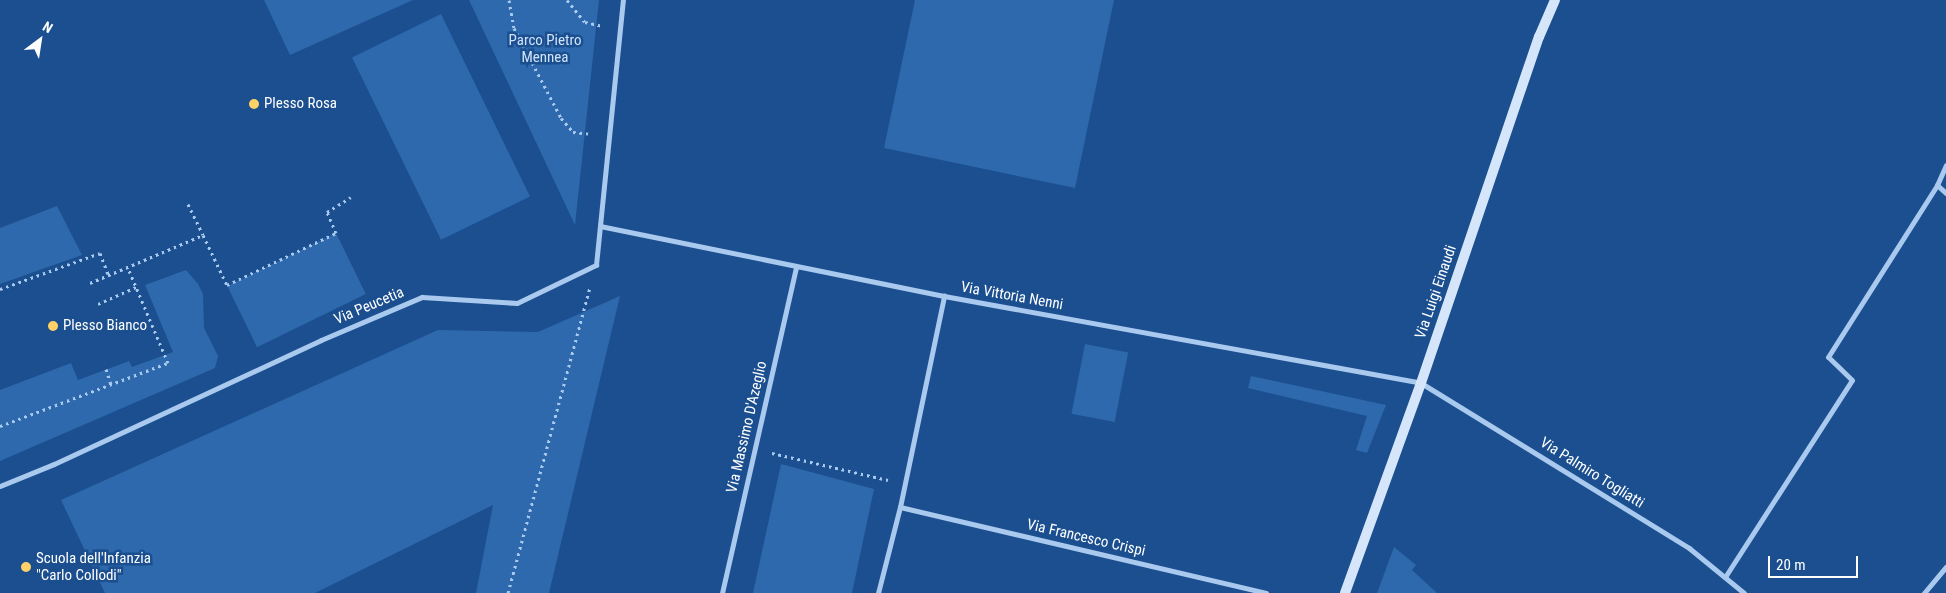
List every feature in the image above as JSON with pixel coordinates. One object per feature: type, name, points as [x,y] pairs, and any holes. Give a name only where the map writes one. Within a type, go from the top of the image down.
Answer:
[{"type":"main road","name":"Via Luigi Einaudi","points":[[1345,593],[1421,382],[1539,37],[1555,0]]},
{"type":"street","points":[[596,265],[623,0]]},
{"type":"street","points":[[1725,578],[1852,380],[1828,357],[1937,185],[1946,165]]},
{"type":"street","points":[[1937,185],[1946,193]]},
{"type":"street","name":"Via Vittoria Nenni","points":[[600,226],[944,296],[1421,382]]},
{"type":"street","name":"Via Peucetia","points":[[0,486],[54,464],[321,340],[422,297],[517,303],[596,265]]},
{"type":"street","name":"Via Massimo D'Azeglio","points":[[722,593],[796,266]]},
{"type":"street","points":[[878,593],[900,507],[944,296]]},
{"type":"street","name":"Via Palmiro Togliatti","points":[[1421,382],[1689,548],[1744,593]]},
{"type":"street","name":"Via Francesco Crispi","points":[[900,507],[1266,593]]},
{"type":"street","points":[[1924,593],[1946,567]]},
{"type":"path","points":[[509,0],[514,28],[561,118],[573,132],[609,136]]},
{"type":"path","points":[[568,0],[586,22],[620,30]]},
{"type":"path","points":[[188,204],[227,285],[336,233],[327,212],[351,198]]},
{"type":"path","points":[[90,283],[203,235]]},
{"type":"path","points":[[0,289],[100,253],[109,276]]},
{"type":"path","points":[[508,593],[596,265]]},
{"type":"path","points":[[0,426],[168,363],[128,268]]},
{"type":"path","points":[[98,304],[136,287]]},
{"type":"path","points":[[106,369],[111,384]]},
{"type":"path","points":[[754,449],[904,484]]},
{"type":"green space","points":[[264,0],[413,0],[290,55]]},
{"type":"green space","name":"Parco Pietro Mennea","points":[[469,0],[599,0],[575,225]]},
{"type":"green space","points":[[915,0],[1114,0],[1075,188],[884,148]]},
{"type":"green space","points":[[441,14],[530,196],[441,240],[352,57]]},
{"type":"green space","points":[[57,206],[82,255],[0,284],[0,228]]},
{"type":"green space","points":[[336,233],[366,294],[257,347],[227,286]]},
{"type":"green space","points":[[186,270],[198,284],[203,294],[204,328],[218,356],[215,368],[0,461],[0,390],[71,363],[78,380],[129,361],[132,367],[173,352],[145,285]]},
{"type":"green space","points":[[620,296],[549,593],[476,593],[493,505],[315,593],[105,593],[61,500],[438,330],[538,332]]},
{"type":"green space","points":[[1085,344],[1128,352],[1115,422],[1071,414]]},
{"type":"green space","points":[[1251,376],[1386,405],[1367,453],[1356,450],[1367,416],[1248,388]]},
{"type":"green space","points":[[781,464],[874,489],[852,593],[753,593]]},
{"type":"green space","points":[[1394,547],[1416,565],[1412,570],[1437,593],[1377,593]]},
{"type":"place","name":"Plesso Rosa","points":[[254,104]]},
{"type":"place","name":"Plesso Bianco","points":[[53,326]]},
{"type":"place","name":"Scuola dell'Infanzia \"Carlo Collodi\"","points":[[26,567]]}]
